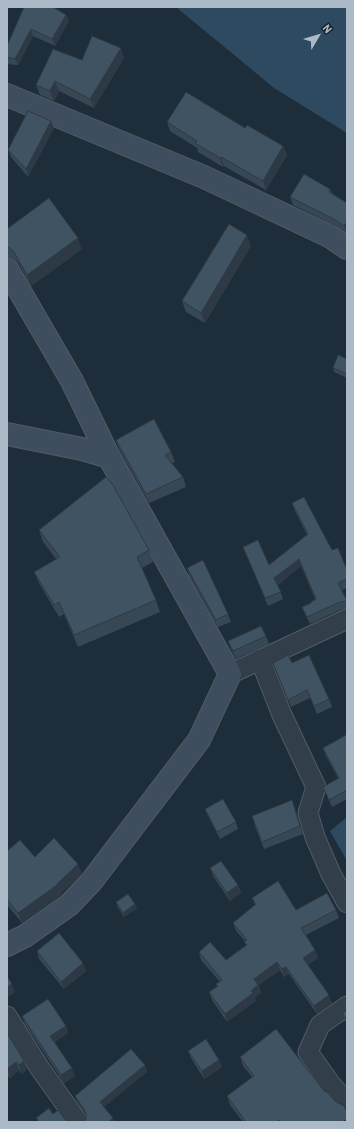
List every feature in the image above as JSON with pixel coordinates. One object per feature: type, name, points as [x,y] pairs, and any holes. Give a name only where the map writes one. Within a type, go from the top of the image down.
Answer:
[{"type":"street","points":[[7,95],[204,177],[331,237],[347,248]]},
{"type":"street","points":[[7,269],[72,381],[109,457],[230,674]]},
{"type":"street","points":[[7,434],[82,449],[109,457]]},
{"type":"street","points":[[7,945],[24,936],[69,904],[92,882],[199,740],[230,674],[347,619]]},
{"type":"street","points":[[260,660],[282,715],[316,787],[308,814],[315,837],[331,874],[347,903]]},
{"type":"street","points":[[347,1006],[320,1025],[308,1052],[330,1083],[347,1103]]},
{"type":"street","points":[[7,1016],[39,1067],[78,1122]]},
{"type":"water","points":[[176,7],[347,7],[347,133],[274,88]]},
{"type":"water","points":[[347,817],[347,861],[330,831]]},
{"type":"building","points":[[24,7],[53,7],[66,15],[52,39],[31,29],[15,59],[7,57],[7,46]]},
{"type":"building","points":[[92,36],[121,48],[90,99],[55,81],[50,91],[36,85],[53,49],[82,60]]},
{"type":"building","points":[[186,92],[245,128],[247,125],[283,146],[263,181],[195,143],[197,141],[167,122]]},
{"type":"building","points":[[28,111],[51,121],[26,169],[8,150]]},
{"type":"building","points":[[304,174],[330,189],[329,192],[347,203],[347,224],[346,223],[344,226],[334,219],[290,197]]},
{"type":"building","points":[[49,198],[78,238],[27,275],[14,252],[7,247],[7,229]]},
{"type":"building","points":[[229,224],[247,235],[201,313],[182,301]]},
{"type":"building","points":[[338,355],[347,359],[347,374],[333,368]]},
{"type":"building","points":[[154,419],[171,452],[165,455],[183,477],[146,494],[116,440]]},
{"type":"building","points":[[106,477],[113,485],[149,550],[137,557],[156,600],[74,635],[59,602],[54,605],[34,572],[60,557],[39,530]]},
{"type":"building","points":[[304,497],[332,550],[338,548],[347,570],[347,579],[338,583],[347,601],[340,602],[307,617],[302,607],[316,599],[299,559],[274,578],[281,592],[265,598],[243,547],[258,540],[269,565],[308,534],[292,503]]},
{"type":"building","points":[[203,560],[228,614],[216,620],[187,568]]},
{"type":"building","points":[[261,626],[266,636],[233,651],[228,641]]},
{"type":"building","points":[[288,655],[292,663],[309,655],[329,699],[314,706],[307,690],[288,700],[273,663]]},
{"type":"building","points":[[346,735],[347,790],[329,800],[323,787],[339,778],[323,748]]},
{"type":"building","points":[[223,799],[236,822],[217,832],[205,809]]},
{"type":"building","points":[[292,800],[300,826],[262,842],[252,816]]},
{"type":"building","points":[[54,838],[78,864],[57,885],[18,913],[7,899],[7,851],[20,840],[35,857]]},
{"type":"building","points":[[221,861],[238,885],[227,893],[210,868]]},
{"type":"building","points":[[278,881],[296,910],[327,893],[336,910],[301,928],[315,950],[303,958],[329,995],[314,1006],[286,967],[282,969],[277,962],[254,979],[258,985],[251,991],[253,993],[225,1014],[209,992],[218,986],[216,984],[222,980],[199,952],[210,942],[226,960],[247,945],[244,942],[247,940],[233,923],[256,904],[252,898]]},
{"type":"building","points":[[128,894],[135,904],[123,913],[116,902]]},
{"type":"building","points":[[59,933],[83,963],[61,982],[37,951]]},
{"type":"building","points":[[7,976],[12,984],[7,987]]},
{"type":"building","points":[[48,999],[66,1026],[50,1036],[72,1068],[61,1075],[22,1016]]},
{"type":"building","points":[[347,1010],[347,1020],[342,1013]]},
{"type":"building","points":[[276,1029],[325,1092],[326,1091],[336,1102],[343,1105],[347,1111],[347,1119],[342,1122],[280,1122],[279,1120],[276,1122],[246,1122],[227,1096],[254,1076],[240,1057]]},
{"type":"building","points":[[7,1033],[24,1061],[19,1065],[16,1062],[7,1069]]},
{"type":"building","points":[[206,1039],[219,1060],[202,1071],[188,1051]]},
{"type":"building","points":[[131,1049],[145,1065],[100,1102],[113,1118],[108,1122],[83,1122],[86,1119],[86,1114],[75,1096]]},
{"type":"building","points":[[49,1108],[53,1114],[58,1110],[67,1122],[39,1122],[36,1118]]}]
